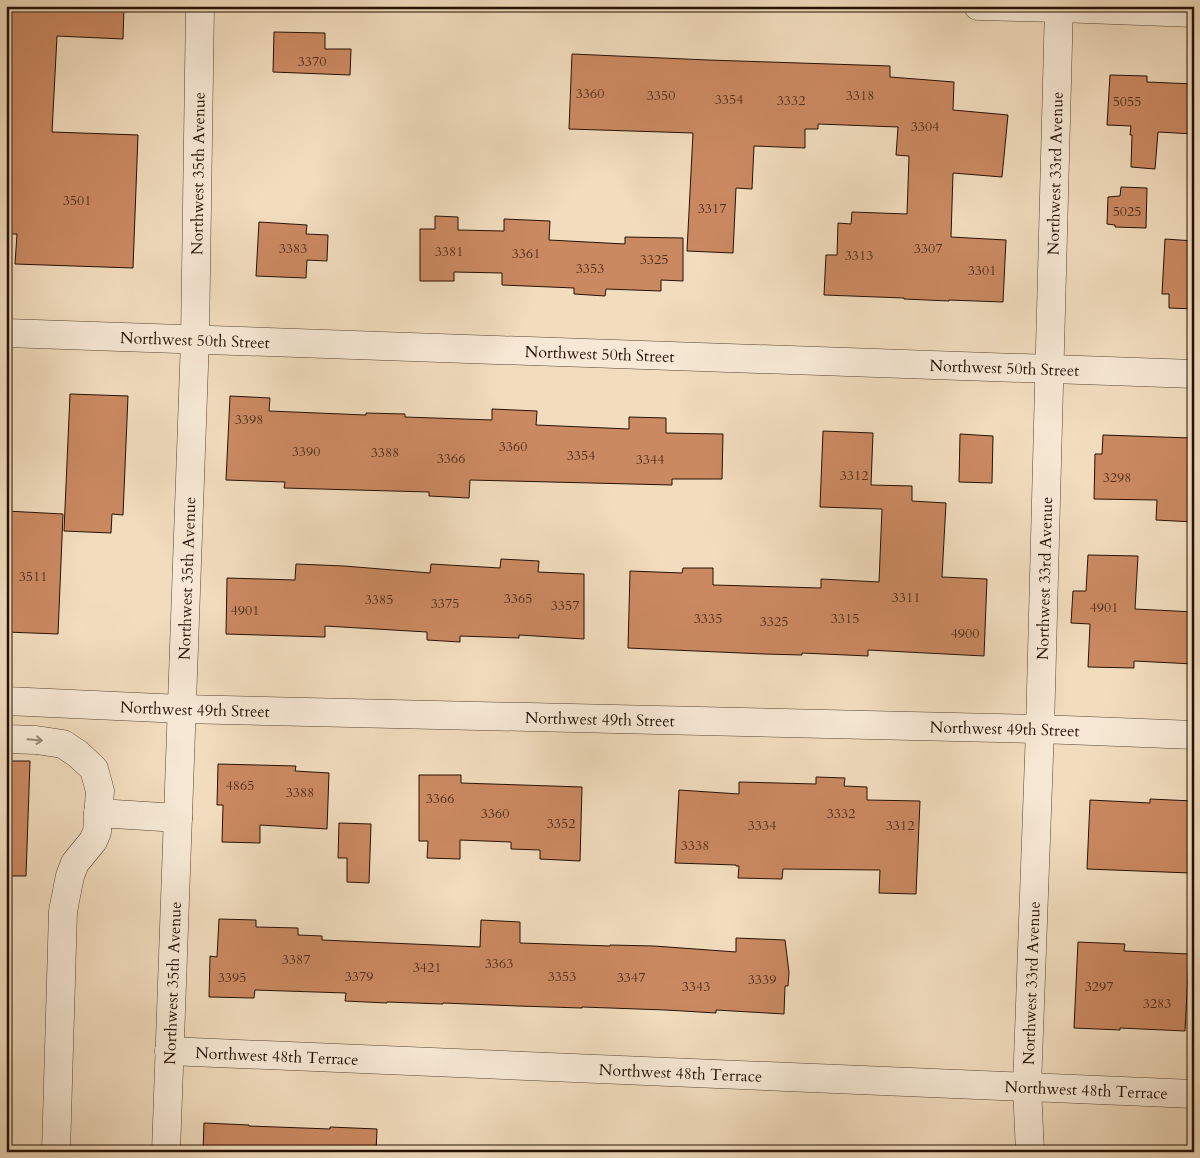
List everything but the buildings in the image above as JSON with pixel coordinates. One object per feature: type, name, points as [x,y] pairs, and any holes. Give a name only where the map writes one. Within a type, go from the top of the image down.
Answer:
[{"type":"street","name":"Northwest 35th Avenue","points":[[166,1152],[195,339],[200,6]]},
{"type":"street","points":[[978,6],[1059,7],[1194,13]]},
{"type":"street","name":"Northwest 33rd Avenue","points":[[1030,1152],[1027,1087],[1040,729],[1059,7]]},
{"type":"street","name":"Northwest 50th Street","points":[[6,333],[1194,374]]},
{"type":"street","name":"Northwest 49th Street","points":[[6,701],[182,709],[1040,729],[1194,735]]},
{"type":"street","points":[[6,739],[36,740],[63,744],[78,754],[94,769],[100,791],[97,832],[93,841],[75,863],[70,876],[63,911],[56,1152]]},
{"type":"street","points":[[98,813],[178,818]]},
{"type":"street","name":"Northwest 48th Terrace","points":[[169,1051],[1194,1094]]}]
